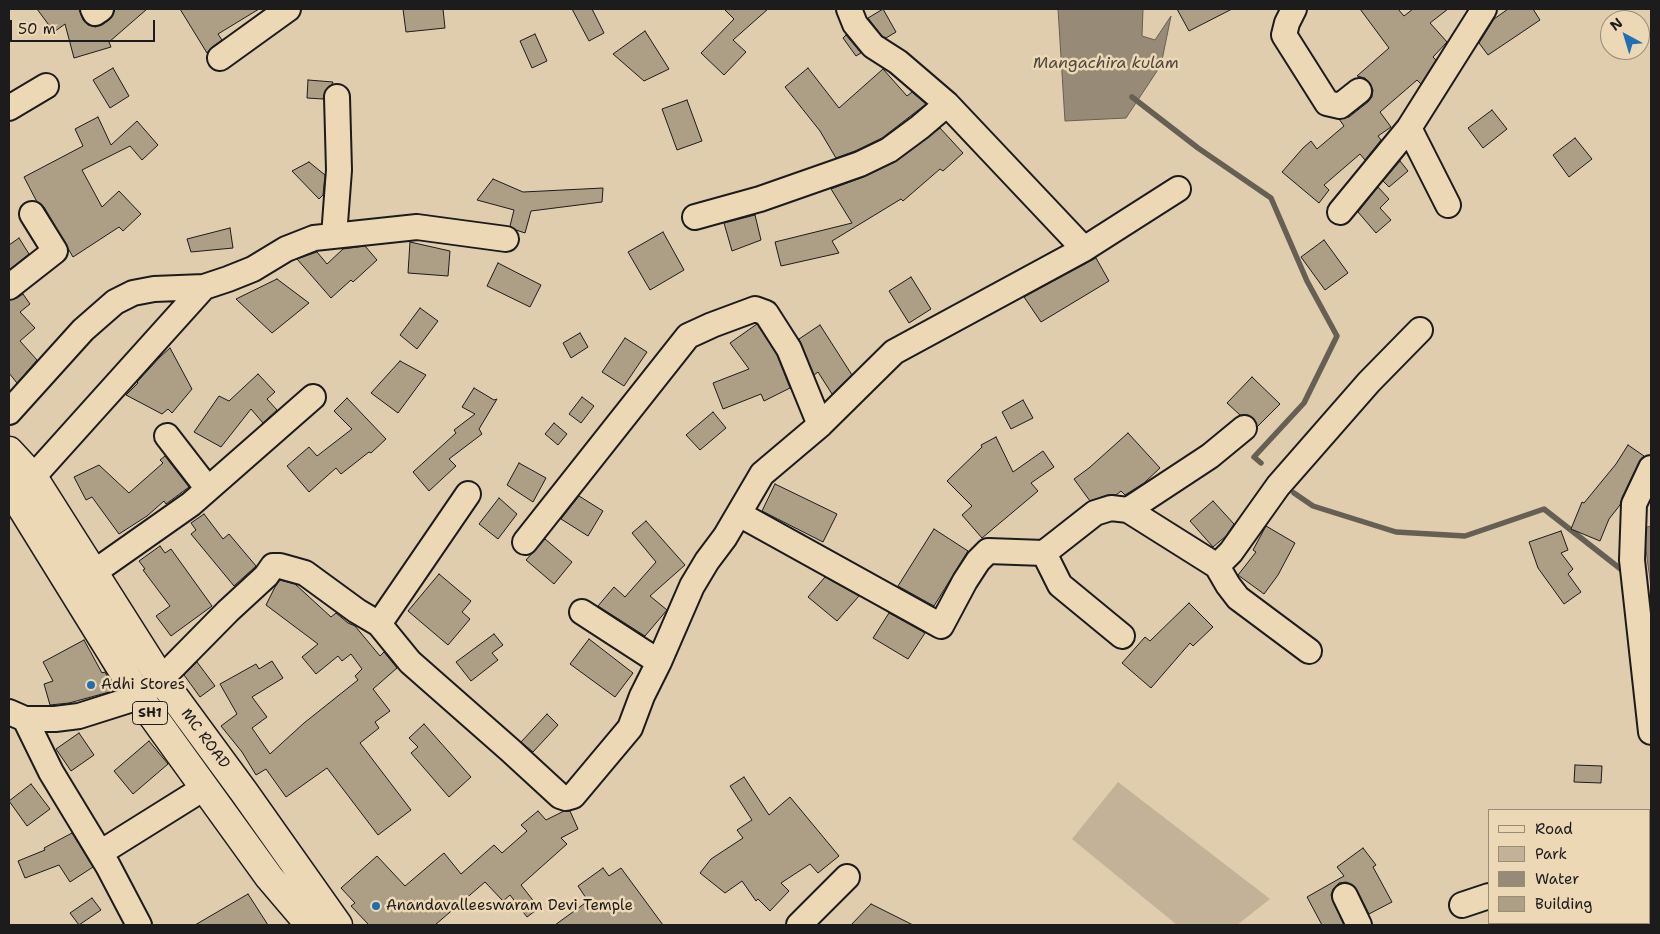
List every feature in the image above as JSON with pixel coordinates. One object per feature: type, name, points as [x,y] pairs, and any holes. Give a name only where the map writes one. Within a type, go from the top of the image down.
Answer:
[{"type":"main road","name":"MC ROAD","points":[[9,451],[33,477],[160,679],[244,792],[338,925]]},
{"type":"main road","name":"MC ROAD","points":[[9,487],[138,697],[269,877],[310,925]]},
{"type":"street","points":[[93,9],[95,13],[101,9]]},
{"type":"street","points":[[220,58],[288,9]]},
{"type":"street","points":[[849,9],[855,24],[873,46],[898,62],[947,104],[1084,248]]},
{"type":"street","points":[[1294,9],[1287,23],[1284,35],[1327,104],[1340,106],[1359,91]]},
{"type":"street","points":[[1340,212],[1409,128],[1484,9]]},
{"type":"street","points":[[9,108],[46,86]]},
{"type":"street","points":[[334,236],[338,170],[337,97]]},
{"type":"street","points":[[695,217],[760,199],[860,164],[889,150],[947,104]]},
{"type":"street","points":[[1409,128],[1448,205]]},
{"type":"street","points":[[17,715],[55,719],[79,716],[138,697],[160,679],[266,576],[273,566],[280,566],[305,573],[350,606],[379,624],[410,662],[562,798],[573,796],[630,728],[642,696],[692,586],[707,560],[725,537],[762,474],[820,425],[894,352],[1084,248],[1178,189]]},
{"type":"street","points":[[9,287],[55,250],[32,214]]},
{"type":"street","points":[[9,412],[83,330],[115,302],[133,293],[154,289],[204,287],[253,269],[286,249],[314,238],[417,227],[506,239]]},
{"type":"street","points":[[33,477],[204,287]]},
{"type":"street","points":[[525,542],[688,336],[712,325],[755,308],[766,313],[789,349],[820,425]]},
{"type":"street","points":[[1217,566],[1231,552],[1278,486],[1369,382],[1420,330]]},
{"type":"street","points":[[93,573],[191,504],[313,397]]},
{"type":"street","points":[[1128,510],[1210,456],[1244,428]]},
{"type":"street","points":[[167,436],[208,489]]},
{"type":"street","points":[[1651,468],[1632,560],[1651,732]]},
{"type":"street","points":[[379,624],[468,494]]},
{"type":"street","points":[[739,514],[941,626],[965,581],[978,561],[988,551],[1044,552],[1095,513],[1111,508],[1128,510],[1217,566],[1238,598],[1309,651]]},
{"type":"street","points":[[1044,552],[1060,585],[1122,636]]},
{"type":"street","points":[[582,612],[659,662]]},
{"type":"street","points":[[17,715],[100,853],[139,925]]},
{"type":"street","points":[[100,853],[204,788]]},
{"type":"street","points":[[799,925],[847,877]]},
{"type":"street","points":[[1345,896],[1359,925]]},
{"type":"street","points":[[1462,906],[1488,896]]},
{"type":"green space","points":[[1118,782],[1270,899],[1237,925],[1177,925],[1072,839]]},
{"type":"water","name":"Mangachira kulam","points":[[1058,9],[1143,9],[1142,36],[1155,40],[1171,16],[1161,65],[1126,118],[1065,121]]},
{"type":"water","points":[[1651,526],[1651,587],[1643,528]]},
{"type":"building","points":[[37,9],[79,9],[83,20],[88,25],[95,27],[109,20],[115,9],[147,9],[109,42],[111,47],[74,58],[65,24],[54,32]]},
{"type":"building","points":[[180,9],[259,9],[218,34],[222,40],[207,53]]},
{"type":"building","points":[[403,9],[443,9],[445,28],[406,32]]},
{"type":"building","points":[[572,9],[592,9],[604,33],[589,41]]},
{"type":"building","points":[[724,9],[768,9],[733,40],[746,52],[724,75],[701,53],[734,19]]},
{"type":"building","points":[[883,9],[896,32],[886,38],[882,36],[868,18]]},
{"type":"building","points":[[1177,9],[1232,9],[1189,31]]},
{"type":"building","points":[[1360,9],[1398,9],[1404,16],[1413,9],[1448,9],[1430,23],[1447,42],[1433,57],[1436,60],[1421,84],[1417,80],[1380,112],[1391,127],[1378,136],[1381,140],[1365,160],[1360,154],[1324,185],[1329,190],[1319,203],[1282,172],[1311,141],[1317,149],[1344,126],[1339,119],[1349,117],[1372,97],[1373,90],[1370,83],[1365,78],[1357,76],[1389,48]]},
{"type":"building","points":[[1508,9],[1533,9],[1540,20],[1488,55],[1479,43],[1494,19]]},
{"type":"building","points":[[645,31],[669,69],[644,81],[613,54]]},
{"type":"building","points":[[535,34],[547,61],[532,68],[520,41]]},
{"type":"building","points":[[846,35],[861,53],[856,56],[843,38]]},
{"type":"building","points":[[113,68],[129,96],[110,108],[93,80]]},
{"type":"building","points":[[808,68],[839,108],[883,69],[907,96],[912,92],[926,104],[882,138],[836,158],[820,131],[785,87]]},
{"type":"building","points":[[308,80],[333,82],[325,91],[323,99],[307,98]]},
{"type":"building","points":[[687,100],[702,141],[677,150],[662,109]]},
{"type":"building","points":[[1492,110],[1507,129],[1483,148],[1468,128]]},
{"type":"building","points":[[98,117],[111,145],[137,121],[158,145],[142,160],[130,146],[82,170],[102,207],[119,191],[141,214],[123,231],[119,227],[73,257],[44,207],[37,202],[24,177],[83,146],[75,129]]},
{"type":"building","points":[[940,128],[963,153],[943,171],[940,169],[903,201],[901,199],[832,241],[839,253],[781,266],[775,242],[852,223],[831,189],[866,176],[895,162]]},
{"type":"building","points":[[1575,138],[1592,159],[1569,177],[1553,155]]},
{"type":"building","points":[[1400,161],[1408,171],[1389,187],[1383,181]]},
{"type":"building","points":[[309,162],[325,175],[323,195],[319,199],[292,171]]},
{"type":"building","points":[[493,179],[523,192],[603,188],[602,202],[531,211],[525,233],[510,226],[514,210],[477,200]]},
{"type":"building","points":[[1378,187],[1389,199],[1380,208],[1391,220],[1376,233],[1358,212]]},
{"type":"building","points":[[755,215],[761,240],[732,251],[724,223]]},
{"type":"building","points":[[230,228],[233,248],[191,252],[187,239]]},
{"type":"building","points":[[663,232],[684,270],[650,290],[628,252]]},
{"type":"building","points":[[19,238],[29,254],[9,270],[9,245]]},
{"type":"building","points":[[1324,240],[1348,273],[1325,290],[1301,257]]},
{"type":"building","points":[[410,242],[450,251],[448,276],[408,273]]},
{"type":"building","points":[[365,246],[377,260],[353,282],[351,280],[331,298],[297,259],[317,252],[327,264],[343,249]]},
{"type":"building","points":[[1096,258],[1109,281],[1041,322],[1024,297]]},
{"type":"building","points":[[498,263],[541,285],[530,307],[487,286]]},
{"type":"building","points":[[911,277],[931,309],[909,323],[889,291]]},
{"type":"building","points":[[277,279],[309,303],[272,333],[236,299]]},
{"type":"building","points":[[23,294],[30,304],[20,312],[35,328],[20,341],[37,360],[17,383],[9,373],[9,300]]},
{"type":"building","points":[[420,308],[438,321],[417,349],[400,335]]},
{"type":"building","points":[[757,324],[777,355],[790,388],[764,401],[761,394],[723,409],[713,383],[749,369],[730,343]]},
{"type":"building","points":[[820,325],[852,375],[832,394],[818,372],[814,375],[799,339]]},
{"type":"building","points":[[580,333],[588,347],[571,358],[563,343]]},
{"type":"building","points":[[625,338],[647,352],[624,386],[602,372]]},
{"type":"building","points":[[170,348],[192,389],[172,413],[168,409],[162,414],[126,395]]},
{"type":"building","points":[[400,361],[426,375],[398,413],[371,393]]},
{"type":"building","points":[[258,374],[275,392],[267,399],[277,410],[263,423],[251,409],[221,447],[194,432],[219,396],[229,401]]},
{"type":"building","points":[[1252,377],[1280,404],[1257,427],[1254,419],[1248,415],[1240,415],[1227,403]]},
{"type":"building","points":[[474,388],[494,400],[497,399],[479,429],[482,434],[449,459],[456,466],[429,491],[413,472],[456,433],[454,430],[475,414],[462,407]]},
{"type":"building","points":[[582,397],[594,406],[581,423],[569,414]]},
{"type":"building","points":[[347,398],[386,439],[371,453],[369,452],[341,474],[336,468],[309,492],[287,466],[309,447],[317,456],[352,429],[334,411]]},
{"type":"building","points":[[1023,400],[1033,418],[1011,429],[1002,412]]},
{"type":"building","points":[[713,412],[726,428],[700,450],[686,435]]},
{"type":"building","points":[[554,423],[567,434],[558,445],[545,434]]},
{"type":"building","points":[[1128,433],[1160,468],[1144,483],[1125,495],[1121,491],[1116,495],[1107,495],[1090,501],[1074,479]]},
{"type":"building","points":[[996,437],[1013,472],[1043,451],[1054,467],[1031,483],[1038,491],[982,538],[962,515],[972,506],[947,481],[982,447],[981,445]]},
{"type":"building","points":[[1628,445],[1644,456],[1639,462],[1620,505],[1609,519],[1600,541],[1571,529],[1582,502],[1584,503],[1616,464]]},
{"type":"building","points":[[165,456],[189,487],[166,504],[164,501],[147,516],[119,534],[92,497],[86,500],[74,477],[99,465],[129,493],[163,463],[160,460]]},
{"type":"building","points":[[519,463],[546,478],[533,502],[507,485]]},
{"type":"building","points":[[775,484],[837,514],[823,542],[762,511]]},
{"type":"building","points":[[579,496],[603,511],[588,536],[561,519]]},
{"type":"building","points":[[499,498],[517,514],[498,539],[479,524]]},
{"type":"building","points":[[1213,501],[1234,524],[1226,536],[1213,547],[1190,521]]},
{"type":"building","points":[[204,514],[223,539],[229,534],[256,566],[234,586],[191,534],[196,530],[191,523]]},
{"type":"building","points":[[646,521],[685,565],[650,596],[667,610],[645,636],[598,606],[614,587],[625,597],[656,562],[632,533]]},
{"type":"building","points":[[1266,526],[1295,543],[1278,575],[1264,594],[1238,575],[1256,552],[1253,550]]},
{"type":"building","points":[[934,529],[968,551],[934,606],[898,586]]},
{"type":"building","points":[[1561,531],[1568,550],[1561,553],[1573,569],[1568,574],[1581,592],[1564,604],[1538,568],[1529,542]]},
{"type":"building","points":[[545,539],[572,562],[554,584],[526,560]]},
{"type":"building","points":[[160,546],[165,553],[171,549],[212,606],[171,636],[156,616],[170,606],[143,570],[145,569],[139,561]]},
{"type":"building","points":[[439,574],[471,601],[462,612],[470,619],[448,645],[408,611]]},
{"type":"building","points":[[825,577],[859,596],[837,621],[808,597]]},
{"type":"building","points":[[280,580],[295,584],[331,617],[336,613],[355,626],[380,656],[384,652],[397,668],[373,689],[390,711],[375,722],[379,728],[360,743],[411,810],[378,835],[327,768],[286,797],[266,769],[256,775],[242,752],[221,726],[237,714],[220,684],[256,664],[259,669],[272,661],[283,678],[252,697],[267,717],[252,728],[270,754],[304,723],[358,680],[355,676],[362,669],[351,654],[342,661],[338,656],[316,674],[302,657],[318,644],[266,605]]},
{"type":"building","points":[[1189,603],[1213,627],[1193,646],[1190,643],[1151,688],[1122,663],[1145,637],[1150,641]]},
{"type":"building","points":[[889,613],[925,633],[908,659],[873,638]]},
{"type":"building","points":[[494,634],[503,645],[492,653],[498,660],[471,681],[456,662]]},
{"type":"building","points":[[589,639],[633,673],[615,697],[570,664]]},
{"type":"building","points":[[84,640],[102,673],[105,672],[113,691],[69,703],[50,705],[44,684],[53,681],[43,662]]},
{"type":"building","points":[[197,662],[215,686],[200,697],[184,675]]},
{"type":"building","points":[[547,714],[558,725],[533,752],[521,742]]},
{"type":"building","points":[[424,724],[471,777],[449,797],[411,753],[418,747],[409,738]]},
{"type":"building","points":[[79,733],[94,755],[71,771],[56,749]]},
{"type":"building","points":[[149,741],[168,764],[133,794],[114,771]]},
{"type":"building","points":[[1575,765],[1602,766],[1601,783],[1574,782]]},
{"type":"building","points":[[744,777],[769,815],[790,797],[839,856],[818,873],[810,864],[781,883],[789,891],[770,911],[758,899],[756,901],[742,881],[725,893],[700,873],[711,859],[743,838],[737,830],[752,820],[730,786]]},
{"type":"building","points":[[31,784],[50,809],[27,826],[9,801]]},
{"type":"building","points":[[538,811],[546,820],[564,811],[570,811],[578,829],[561,838],[567,844],[521,885],[539,908],[527,917],[510,895],[503,901],[485,882],[435,925],[369,925],[351,906],[355,903],[341,888],[377,856],[405,886],[444,853],[461,874],[494,845],[502,853],[527,831],[521,825]]},
{"type":"building","points":[[72,833],[93,867],[70,882],[59,865],[25,878],[18,861],[45,850],[44,848]]},
{"type":"building","points":[[1363,848],[1376,865],[1373,867],[1392,902],[1369,914],[1353,885],[1346,882],[1339,883],[1333,889],[1331,895],[1344,925],[1322,925],[1307,897],[1344,876],[1337,867]]},
{"type":"building","points":[[603,868],[609,876],[621,868],[663,925],[555,925],[588,901],[578,886]]},
{"type":"building","points":[[248,894],[268,925],[195,925]]},
{"type":"building","points":[[92,898],[101,910],[79,925],[70,913]]},
{"type":"building","points":[[871,904],[913,925],[851,925]]},
{"type":"waterway","points":[[1132,97],[1198,148],[1271,198],[1307,281],[1337,336],[1304,403],[1254,457],[1261,463]]},
{"type":"waterway","points":[[1294,493],[1313,506],[1396,532],[1465,536],[1544,509],[1627,574]]},
{"type":"place","name":"Adhi Stores","points":[[91,685]]},
{"type":"place","name":"Anandavalleeswaram Devi Temple","points":[[376,906]]}]
